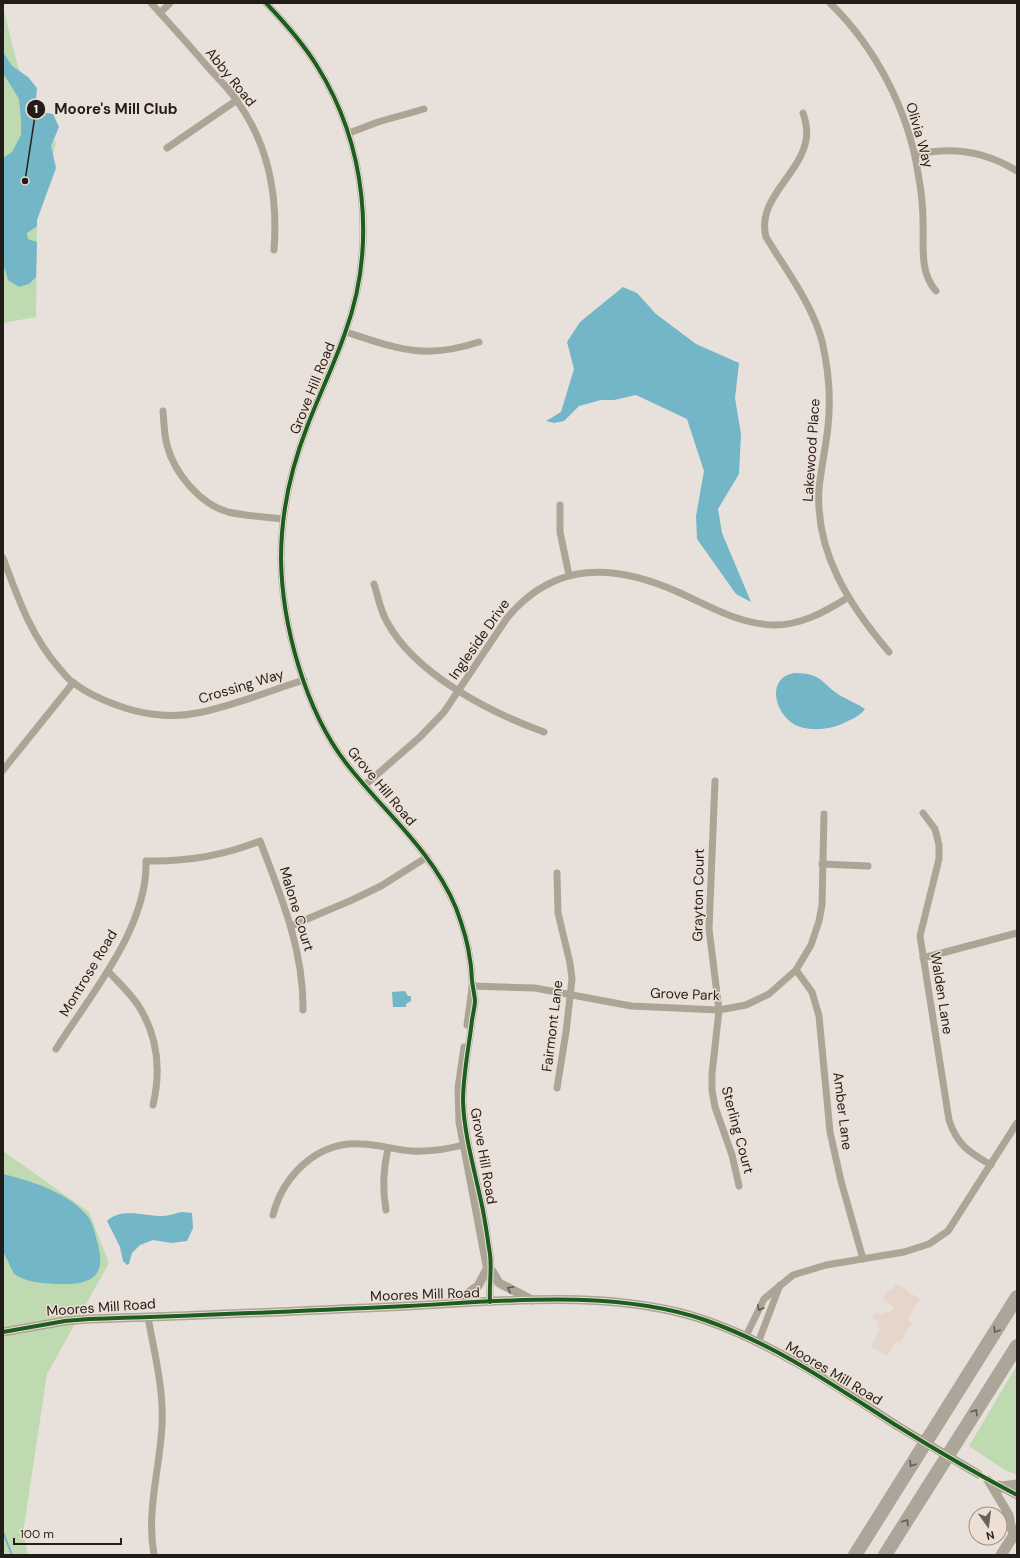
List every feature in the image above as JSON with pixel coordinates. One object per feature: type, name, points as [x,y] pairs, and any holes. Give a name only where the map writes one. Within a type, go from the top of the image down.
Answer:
[{"type":"highway","points":[[855,1555],[1017,1297]]},
{"type":"highway","points":[[885,1555],[1017,1346]]},
{"type":"main road","points":[[1001,1487],[1017,1485]]},
{"type":"main road","points":[[1001,1555],[1015,1533]]},
{"type":"street","name":"Abby Road","points":[[151,3],[237,100],[251,123],[269,169],[276,220],[274,250]]},
{"type":"street","points":[[160,13],[170,3]]},
{"type":"street","name":"Grove Hill Road","points":[[266,3],[287,25],[318,67],[330,88],[349,133],[359,177],[363,212],[360,277],[346,332],[305,431],[295,463],[283,519],[281,560],[284,595],[291,636],[304,680],[315,710],[331,741],[345,762],[427,858],[444,884],[456,907],[470,959],[472,986],[475,1000],[463,1095],[464,1117],[483,1247],[489,1274],[490,1302]]},
{"type":"street","name":"Olivia Way","points":[[830,3],[843,16],[860,38],[882,72],[897,103],[915,155],[922,203],[924,267],[929,284],[936,291]]},
{"type":"street","points":[[167,148],[237,100]]},
{"type":"street","points":[[349,133],[378,122],[424,109]]},
{"type":"street","name":"Lakewood Place","points":[[804,113],[807,132],[804,149],[766,212],[764,229],[766,237],[810,311],[822,342],[828,391],[828,424],[819,490],[820,516],[830,558],[848,598],[889,652]]},
{"type":"street","points":[[915,155],[937,150],[965,150],[999,160],[1017,171]]},
{"type":"street","points":[[346,332],[390,347],[422,352],[439,352],[479,342]]},
{"type":"street","points":[[162,411],[167,445],[178,469],[193,490],[205,500],[228,512],[283,519]]},
{"type":"street","points":[[560,504],[560,532],[569,576]]},
{"type":"street","name":"Crossing Way","points":[[3,558],[32,630],[46,651],[73,683],[106,701],[136,711],[178,715],[195,714],[220,708],[304,680]]},
{"type":"street","name":"Ingleside Drive","points":[[365,785],[420,738],[444,712],[507,618],[519,604],[532,593],[569,576],[606,572],[635,576],[653,582],[739,620],[772,625],[806,620],[830,609],[848,598]]},
{"type":"street","points":[[374,584],[383,613],[396,636],[412,656],[426,668],[459,690],[507,718],[544,732]]},
{"type":"street","points":[[3,770],[73,683]]},
{"type":"street","name":"Grayton Court","points":[[715,781],[709,929],[719,1010]]},
{"type":"street","name":"Walden Lane","points":[[923,813],[935,829],[939,845],[939,859],[920,936],[951,1125],[959,1141],[966,1149],[990,1164]]},
{"type":"street","name":"Grove Park","points":[[472,986],[535,988],[631,1006],[719,1010],[746,1005],[769,994],[796,970],[811,945],[819,921],[822,905],[824,814]]},
{"type":"street","name":"Malone Court","points":[[146,861],[176,862],[212,857],[260,841],[291,926],[300,963],[304,992],[303,1010]]},
{"type":"street","points":[[291,926],[381,886],[427,858]]},
{"type":"street","name":"Montrose Road","points":[[56,1050],[108,971],[131,926],[140,903],[146,879],[146,861]]},
{"type":"street","points":[[822,864],[868,866]]},
{"type":"street","name":"Fairmont Lane","points":[[557,873],[558,913],[570,963],[571,994],[557,1088]]},
{"type":"street","points":[[923,958],[1017,933]]},
{"type":"street","name":"Amber Lane","points":[[796,970],[812,992],[819,1016],[830,1132],[841,1181],[863,1259]]},
{"type":"street","points":[[108,971],[138,1006],[151,1033],[158,1070],[153,1105]]},
{"type":"street","name":"Sterling Court","points":[[719,1010],[712,1074],[712,1090],[715,1107],[732,1155],[739,1186]]},
{"type":"street","points":[[746,1336],[764,1299],[793,1274],[807,1269],[904,1252],[929,1244],[948,1231],[1017,1122]]},
{"type":"street","points":[[273,1215],[278,1198],[290,1178],[302,1165],[318,1154],[335,1147],[352,1144],[422,1151],[443,1150],[467,1144]]},
{"type":"street","points":[[386,1210],[383,1191],[383,1171],[388,1148]]},
{"type":"street","points":[[453,1304],[478,1286],[489,1274],[499,1283],[533,1301]]},
{"type":"street","points":[[758,1343],[780,1285]]},
{"type":"street","name":"Moores Mill Road","points":[[3,1332],[65,1321],[490,1302],[610,1302],[663,1309],[703,1320],[746,1336],[804,1366],[896,1425],[988,1480],[1017,1495]]},
{"type":"street","points":[[148,1317],[163,1410],[152,1510],[154,1555]]},
{"type":"street","points":[[988,1480],[1009,1514],[1015,1533]]},
{"type":"shaded area","points":[[896,1284],[910,1292],[910,1296],[912,1294],[920,1299],[908,1319],[912,1323],[900,1343],[896,1341],[887,1356],[871,1347],[880,1329],[877,1326],[879,1322],[872,1318],[876,1311],[883,1315],[886,1312],[889,1314],[894,1307],[883,1299],[888,1290],[891,1291]]},
{"type":"green space","points":[[3,8],[18,67],[56,143],[37,220],[36,317],[3,323]]},
{"type":"green space","points":[[3,1151],[89,1212],[109,1263],[47,1374],[23,1533],[28,1555],[3,1555]]},
{"type":"green space","points":[[1017,1365],[1017,1475],[1005,1470],[969,1446]]},
{"type":"water","points":[[3,52],[12,66],[28,77],[37,88],[35,111],[53,114],[59,127],[51,146],[56,168],[37,220],[37,226],[27,233],[28,239],[37,242],[36,277],[29,284],[19,287],[8,280],[3,267],[3,158],[12,152],[21,135],[21,121],[19,99],[3,73]]},
{"type":"water","points":[[623,287],[637,293],[656,314],[696,344],[739,363],[735,398],[741,434],[739,474],[718,509],[722,533],[751,602],[736,594],[697,539],[696,516],[704,471],[687,419],[636,395],[614,400],[601,400],[579,406],[564,421],[554,423],[546,421],[561,412],[574,369],[567,342],[580,322]]},
{"type":"water","points":[[794,673],[812,675],[818,678],[838,694],[865,709],[855,718],[830,728],[810,729],[797,726],[786,717],[781,710],[776,695],[780,681],[785,676]]},
{"type":"water","points":[[405,991],[408,996],[411,996],[411,1001],[406,1004],[406,1007],[393,1007],[392,992]]},
{"type":"water","points":[[3,1174],[50,1189],[71,1201],[81,1209],[92,1223],[100,1253],[98,1271],[94,1276],[80,1283],[58,1284],[30,1281],[14,1274],[3,1251]]},
{"type":"water","points":[[182,1212],[192,1213],[193,1228],[187,1241],[171,1243],[153,1240],[140,1245],[132,1253],[129,1264],[127,1265],[123,1261],[120,1247],[107,1221],[119,1214],[126,1213],[168,1216]]},
{"type":"waterway","points":[[3,1532],[12,1555]]},
{"type":"cycle path","points":[[266,3],[306,49],[334,96],[347,128],[356,162],[361,196],[363,231],[361,266],[355,300],[341,345],[301,443],[288,492],[281,542],[282,585],[286,611],[298,666],[308,693],[331,742],[360,781],[406,832],[434,868],[446,887],[456,908],[464,933],[469,953],[475,1000],[466,1060],[463,1101],[467,1138],[482,1207],[490,1254],[490,1302]]},
{"type":"cycle path","points":[[3,1332],[65,1321],[89,1319],[288,1312],[520,1300],[596,1301],[634,1304],[670,1310],[705,1320],[755,1341],[826,1380],[924,1443],[1017,1495]]},
{"type":"place","name":"Moore's Mill Club","points":[[25,181]]}]
